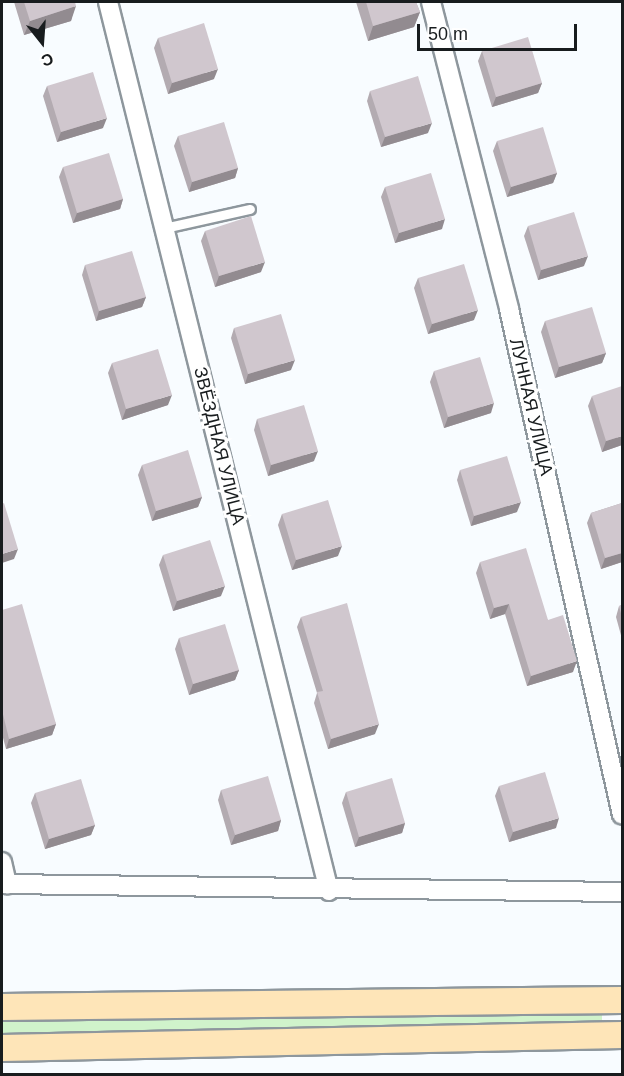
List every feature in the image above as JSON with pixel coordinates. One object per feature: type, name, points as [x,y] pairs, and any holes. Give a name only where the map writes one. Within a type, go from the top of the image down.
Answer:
[{"type":"main road","points":[[2,1007],[622,1000]]},
{"type":"main road","points":[[2,1048],[622,1035]]},
{"type":"street","name":"ЗВЁЗДНАЯ УЛИЦА","points":[[108,2],[329,891]]},
{"type":"street","name":"ЛУННАЯ УЛИЦА","points":[[431,2],[508,309],[622,815]]},
{"type":"street","points":[[2,862],[4,884],[329,891],[622,892]]},
{"type":"lane","points":[[164,228],[250,209]]},
{"type":"green space","points":[[602,1013],[602,1030],[2,1035],[2,1021]]},
{"type":"building","points":[[24,2],[75,2],[76,6],[30,21]]},
{"type":"building","points":[[366,2],[416,2],[420,12],[373,26]]},
{"type":"building","points":[[204,23],[218,69],[172,83],[158,38]]},
{"type":"building","points":[[528,37],[542,83],[496,97],[482,51]]},
{"type":"building","points":[[93,72],[107,118],[61,132],[47,86]]},
{"type":"building","points":[[418,76],[432,123],[385,137],[370,91]]},
{"type":"building","points":[[224,122],[238,168],[192,182],[178,136]]},
{"type":"building","points":[[543,127],[557,173],[511,187],[497,141]]},
{"type":"building","points":[[109,153],[123,199],[77,213],[63,167]]},
{"type":"building","points":[[431,173],[445,219],[399,233],[385,187]]},
{"type":"building","points":[[574,212],[588,256],[541,270],[528,226]]},
{"type":"building","points":[[251,216],[265,262],[219,276],[205,231]]},
{"type":"building","points":[[132,251],[146,297],[99,311],[85,265]]},
{"type":"building","points":[[464,264],[478,310],[432,324],[418,278]]},
{"type":"building","points":[[592,307],[606,353],[559,367],[545,321]]},
{"type":"building","points":[[281,314],[295,360],[248,374],[234,328]]},
{"type":"building","points":[[158,349],[172,395],[126,409],[112,363]]},
{"type":"building","points":[[480,357],[494,403],[448,417],[434,371]]},
{"type":"building","points":[[622,386],[622,436],[606,441],[592,396]]},
{"type":"building","points":[[304,405],[318,451],[271,465],[257,419]]},
{"type":"building","points":[[188,450],[202,497],[156,511],[142,465]]},
{"type":"building","points":[[507,456],[521,502],[474,516],[460,470]]},
{"type":"building","points":[[328,500],[342,546],[296,560],[282,514]]},
{"type":"building","points":[[4,503],[18,549],[2,554],[2,504]]},
{"type":"building","points":[[622,503],[622,553],[605,558],[591,513]]},
{"type":"building","points":[[210,540],[225,586],[177,601],[163,555]]},
{"type":"building","points":[[526,548],[548,620],[563,615],[577,661],[531,676],[509,604],[494,608],[480,562]]},
{"type":"building","points":[[347,603],[379,724],[331,739],[317,692],[323,691],[301,617]]},
{"type":"building","points":[[22,604],[56,724],[9,739],[2,710],[2,610]]},
{"type":"building","points":[[225,624],[239,670],[193,684],[179,638]]},
{"type":"building","points":[[545,772],[559,818],[513,832],[499,786]]},
{"type":"building","points":[[268,776],[281,820],[235,835],[221,790]]},
{"type":"building","points":[[392,778],[405,823],[359,837],[346,792]]},
{"type":"building","points":[[81,779],[95,825],[49,839],[35,793]]}]
